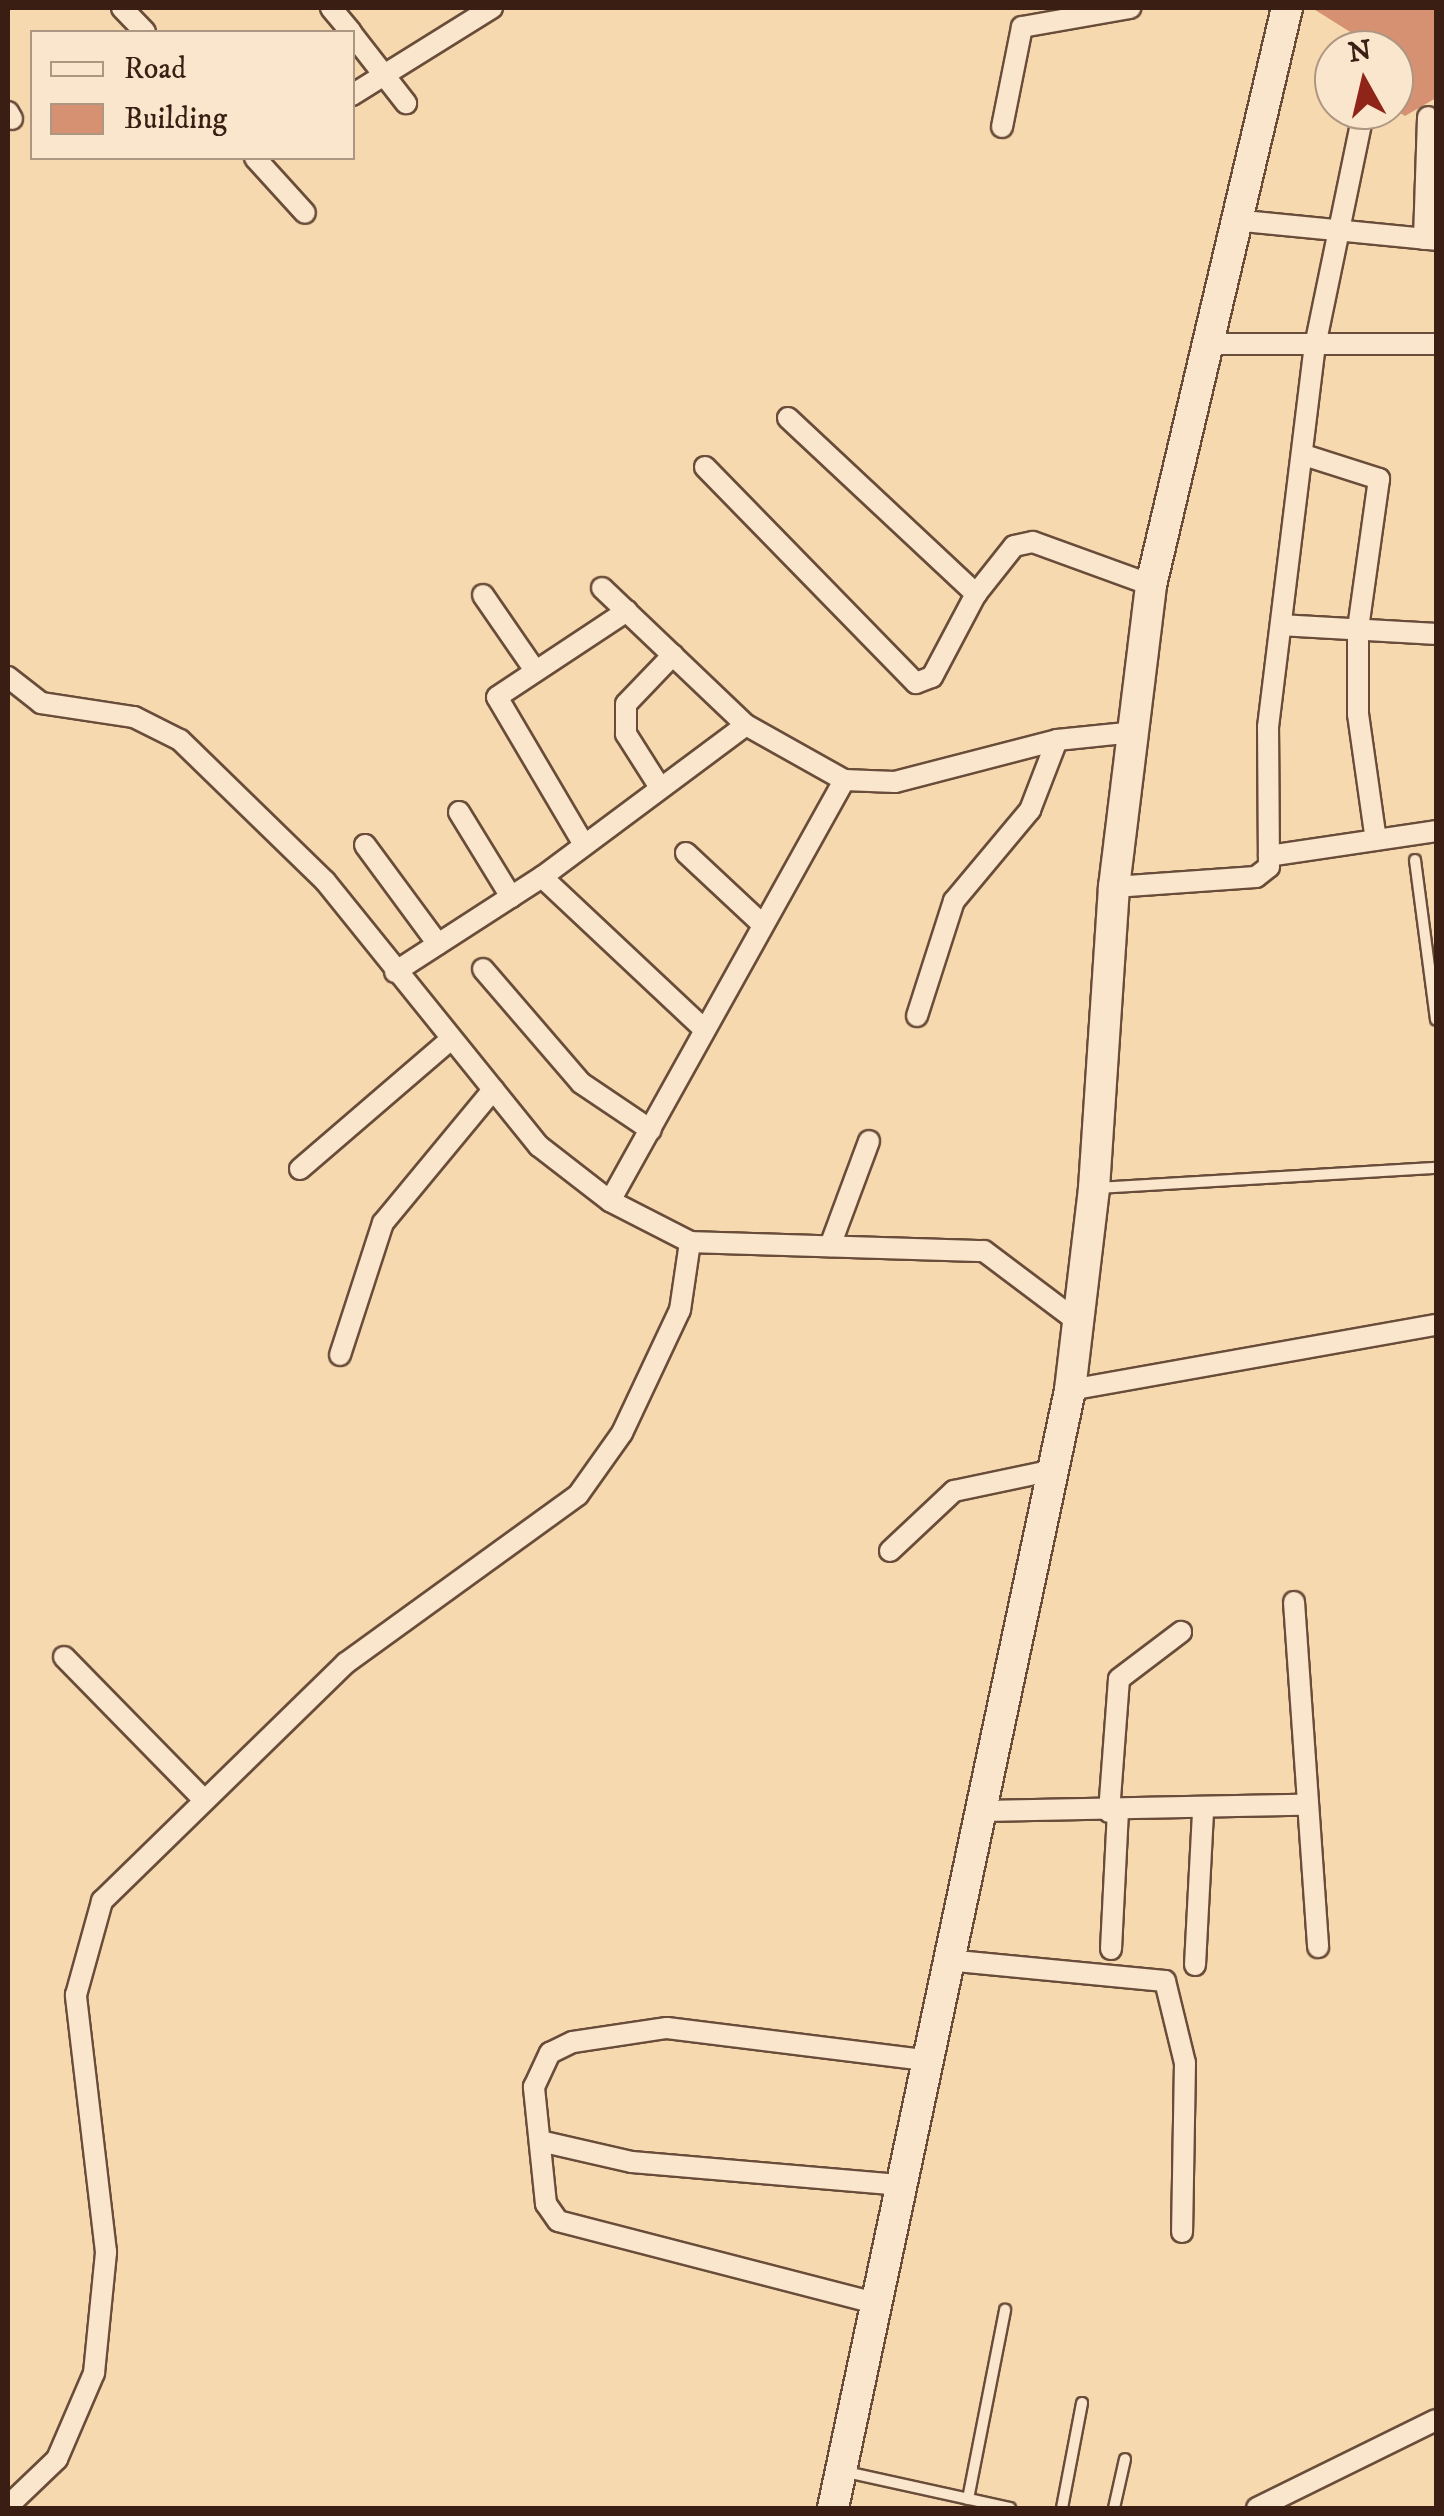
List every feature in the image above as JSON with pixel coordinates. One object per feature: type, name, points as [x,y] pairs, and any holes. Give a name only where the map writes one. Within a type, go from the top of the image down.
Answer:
[{"type":"main road","points":[[833,2508],[1082,1324],[1114,887],[1151,586],[1285,8]]},
{"type":"street","points":[[122,8],[142,30]]},
{"type":"street","points":[[331,8],[349,30]]},
{"type":"street","points":[[355,93],[492,8]]},
{"type":"street","points":[[1002,127],[1023,17],[1130,8]]},
{"type":"street","points":[[355,37],[406,102]]},
{"type":"street","points":[[1233,220],[1430,240],[1428,117]]},
{"type":"street","points":[[1114,887],[1256,877],[1269,867],[1268,727],[1304,454],[1314,346],[1335,230],[1359,130]]},
{"type":"street","points":[[257,160],[305,213]]},
{"type":"street","points":[[1206,344],[1436,344]]},
{"type":"street","points":[[788,418],[976,594]]},
{"type":"street","points":[[1304,454],[1379,478],[1358,630],[1358,714],[1376,840]]},
{"type":"street","points":[[705,466],[916,683],[932,677],[976,594],[1009,550],[1033,542],[1151,586]]},
{"type":"street","points":[[602,588],[746,724],[844,780],[895,782],[1057,740],[1134,732]]},
{"type":"street","points":[[483,595],[534,670]]},
{"type":"street","points":[[583,844],[497,704],[502,690],[627,611]]},
{"type":"street","points":[[1281,625],[1436,634]]},
{"type":"street","points":[[659,786],[626,734],[626,704],[673,656]]},
{"type":"street","points":[[8,677],[41,703],[134,717],[180,740],[325,882],[538,1146],[610,1202],[690,1242],[984,1251],[1082,1324]]},
{"type":"street","points":[[395,972],[542,877],[746,724]]},
{"type":"street","points":[[917,1016],[954,901],[1030,810],[1057,740]]},
{"type":"street","points":[[610,1202],[844,780]]},
{"type":"street","points":[[460,812],[511,897]]},
{"type":"street","points":[[1268,856],[1436,830]]},
{"type":"street","points":[[364,845],[438,944]]},
{"type":"street","points":[[686,852],[762,924]]},
{"type":"street","points":[[542,877],[704,1028]]},
{"type":"street","points":[[483,969],[581,1083],[651,1130]]},
{"type":"street","points":[[300,1169],[451,1040]]},
{"type":"street","points":[[340,1356],[383,1224],[493,1090]]},
{"type":"street","points":[[830,1246],[869,1141]]},
{"type":"street","points":[[8,2506],[76,2429],[94,2373],[107,2285],[79,2065],[76,1995],[88,1933],[123,1875],[346,1663],[578,1495],[622,1434],[680,1310],[690,1242]]},
{"type":"street","points":[[1070,1390],[1436,1324]]},
{"type":"street","points":[[890,1550],[954,1491],[1049,1471]]},
{"type":"street","points":[[1294,1602],[1303,1805],[1318,1947]]},
{"type":"street","points":[[1111,1949],[1120,1679],[1181,1632]]},
{"type":"street","points":[[64,1657],[203,1799]]},
{"type":"street","points":[[980,1810],[1204,1810],[1303,1805]]},
{"type":"street","points":[[1195,1965],[1204,1810]]},
{"type":"street","points":[[946,1960],[1165,1981],[1185,2063],[1182,2232]]},
{"type":"street","points":[[875,2304],[558,2221],[546,2204],[538,2068],[573,2042],[697,2027],[926,2060]]},
{"type":"street","points":[[540,2141],[632,2162],[900,2186]]},
{"type":"street","points":[[1257,2508],[1436,2420]]},
{"type":"lane","points":[[1415,860],[1436,1020]]},
{"type":"lane","points":[[1094,1188],[1436,1168]]},
{"type":"lane","points":[[968,2499],[1005,2310]]},
{"type":"lane","points":[[1062,2508],[1082,2402]]},
{"type":"lane","points":[[1114,2508],[1124,2459]]},
{"type":"lane","points":[[840,2470],[1010,2508]]},
{"type":"building","points":[[1312,8],[1436,8],[1436,98],[1414,111],[1414,30],[1347,30]]}]
